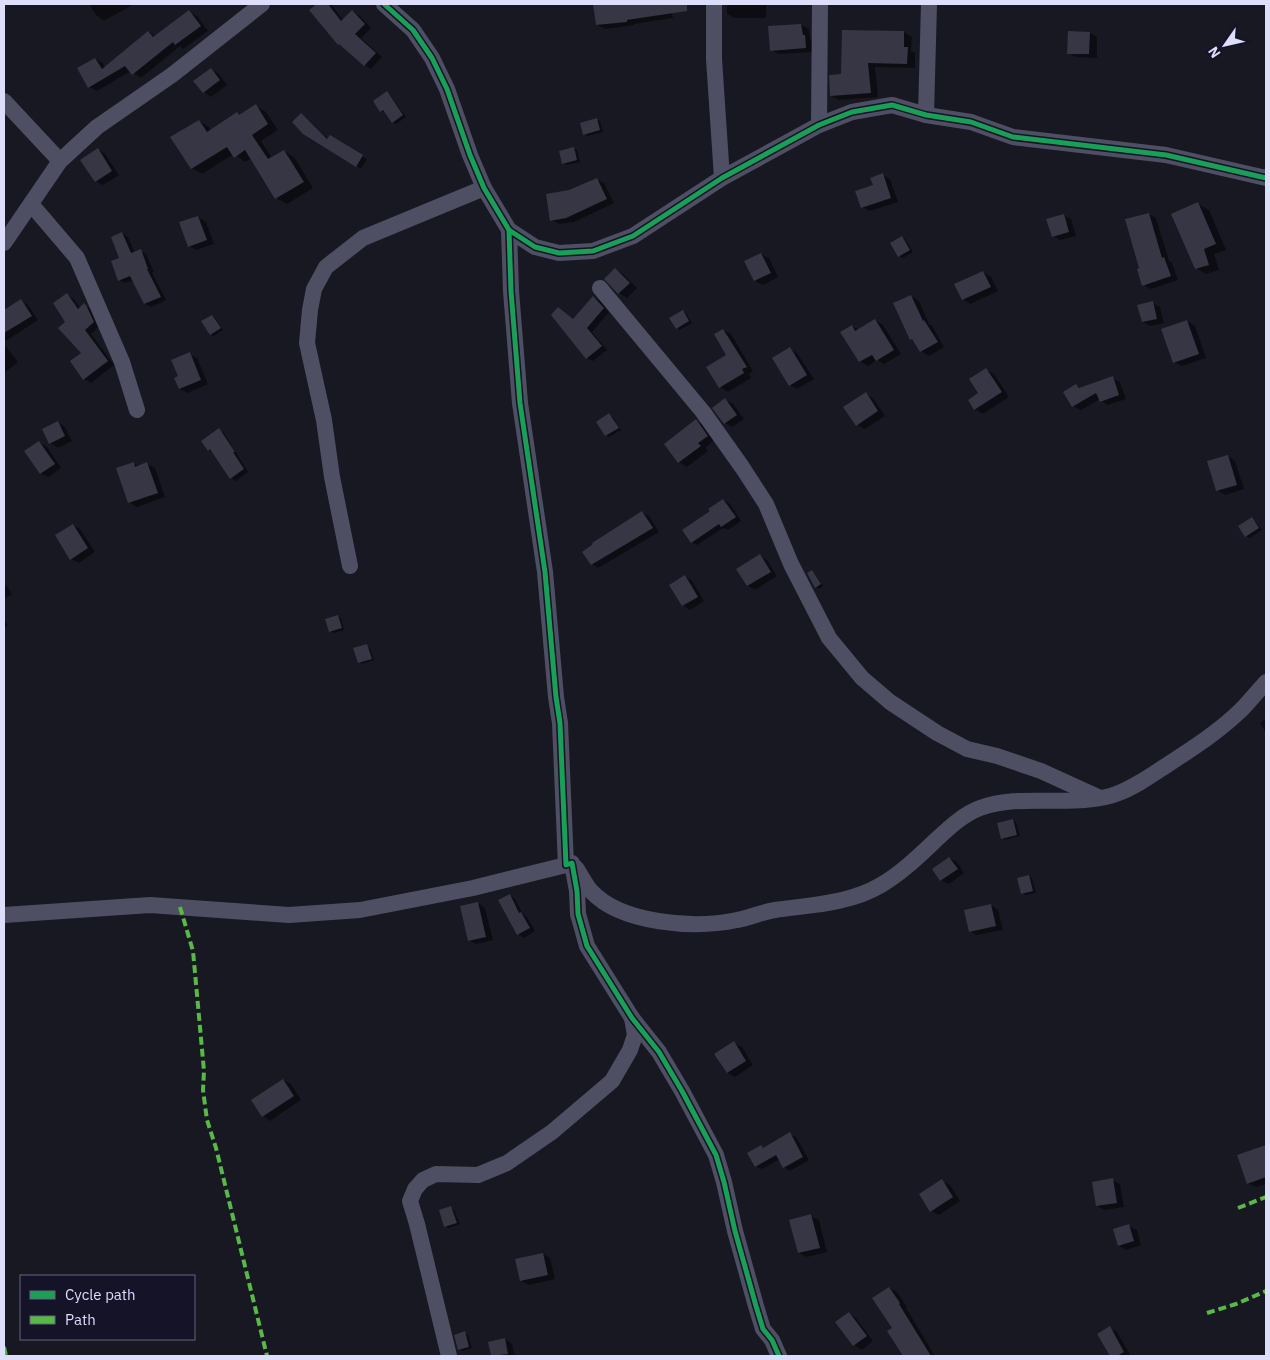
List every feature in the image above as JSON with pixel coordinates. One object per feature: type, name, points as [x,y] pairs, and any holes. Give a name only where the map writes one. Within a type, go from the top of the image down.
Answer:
[{"type":"street","points":[[4,243],[60,161],[97,127],[172,75],[262,4]]},
{"type":"street","points":[[384,4],[413,30],[432,58],[446,88],[484,188],[509,230],[536,247],[559,253],[593,251],[632,236],[722,178],[819,125],[852,112],[892,106],[926,115],[971,122],[1013,137],[1166,156],[1266,178]]},
{"type":"street","points":[[714,4],[714,58],[722,178]]},
{"type":"street","points":[[819,125],[820,4]]},
{"type":"street","points":[[926,115],[929,4]]},
{"type":"street","points":[[4,101],[60,161]]},
{"type":"street","points":[[350,566],[332,476],[324,420],[307,344],[314,289],[326,268],[363,238],[484,188]]},
{"type":"street","points":[[31,204],[77,258],[122,362],[137,410]]},
{"type":"street","points":[[509,230],[511,291],[520,403],[545,572],[560,724],[569,864],[577,891],[578,914],[587,946],[632,1018],[659,1052],[716,1155],[763,1329],[772,1340],[779,1356]]},
{"type":"street","points":[[600,288],[703,412],[742,467],[766,504],[791,564],[829,638],[862,678],[890,702],[937,733],[960,745],[1041,771],[1100,798]]},
{"type":"street","points":[[569,864],[591,891],[607,904],[623,911],[658,921],[684,924],[708,924],[737,920],[771,910],[818,905],[862,894],[882,884],[914,860],[955,822],[978,809],[1000,802],[1100,798],[1115,795],[1132,787],[1185,754],[1219,729],[1240,711],[1266,682]]},
{"type":"street","points":[[4,915],[150,905],[289,915],[360,910],[473,888],[569,864]]},
{"type":"street","points":[[450,1356],[418,1224],[410,1202],[415,1190],[423,1180],[436,1174],[478,1174],[507,1163],[552,1132],[612,1081],[630,1050],[635,1035],[632,1018]]},
{"type":"building","points":[[317,4],[328,4],[341,21],[352,10],[365,24],[355,34],[376,53],[364,66],[338,45],[309,10]]},
{"type":"building","points":[[593,4],[687,4],[687,11],[627,20],[627,22],[596,25]]},
{"type":"building","points":[[189,10],[201,26],[175,45],[173,42],[132,75],[125,66],[88,88],[77,68],[95,58],[102,69],[148,31],[153,37]]},
{"type":"building","points":[[801,24],[803,35],[805,35],[806,48],[770,51],[768,26]]},
{"type":"building","points":[[842,30],[904,31],[904,47],[908,47],[907,64],[868,63],[871,93],[830,96],[829,75],[841,74]]},
{"type":"building","points":[[1068,31],[1090,32],[1089,54],[1067,54]]},
{"type":"building","points":[[211,68],[220,80],[203,93],[193,81]]},
{"type":"building","points":[[387,91],[403,115],[392,123],[383,110],[380,112],[373,101]]},
{"type":"building","points":[[256,104],[268,124],[252,135],[268,159],[284,150],[304,182],[275,199],[245,150],[234,158],[227,147],[191,169],[170,137],[199,120],[207,132],[237,112],[239,115]]},
{"type":"building","points":[[301,113],[327,139],[330,135],[363,155],[356,167],[303,134],[292,122]]},
{"type":"building","points":[[597,118],[600,130],[583,135],[580,123]]},
{"type":"building","points":[[574,147],[577,160],[562,164],[559,151]]},
{"type":"building","points":[[98,148],[112,171],[95,182],[80,160]]},
{"type":"building","points":[[883,173],[891,198],[861,208],[855,191],[873,185],[870,178]]},
{"type":"building","points":[[597,178],[607,199],[566,218],[550,221],[546,194],[569,190]]},
{"type":"building","points":[[1198,202],[1216,244],[1204,249],[1209,265],[1195,269],[1171,214]]},
{"type":"building","points":[[1149,213],[1162,258],[1164,257],[1171,276],[1142,286],[1137,269],[1139,268],[1125,219]]},
{"type":"building","points":[[1064,214],[1069,232],[1052,237],[1046,219]]},
{"type":"building","points":[[198,216],[207,240],[188,247],[179,222]]},
{"type":"building","points":[[122,232],[131,253],[141,249],[147,269],[161,297],[144,304],[130,276],[118,281],[111,261],[119,258],[111,237]]},
{"type":"building","points":[[902,236],[910,250],[898,257],[890,243]]},
{"type":"building","points":[[761,253],[771,273],[754,281],[744,261]]},
{"type":"building","points":[[615,268],[630,283],[618,294],[604,279]]},
{"type":"building","points":[[983,271],[991,287],[962,300],[954,284]]},
{"type":"building","points":[[67,293],[78,309],[84,303],[87,307],[94,322],[85,330],[108,361],[83,380],[70,361],[81,353],[58,328],[65,322],[53,303]]},
{"type":"building","points":[[911,295],[923,321],[938,342],[920,352],[912,339],[910,340],[893,303]]},
{"type":"building","points":[[593,296],[604,308],[587,328],[602,346],[586,359],[551,315],[558,307],[573,319]]},
{"type":"building","points":[[21,299],[32,316],[4,333],[4,310]]},
{"type":"building","points":[[1153,301],[1157,319],[1142,322],[1137,305]]},
{"type":"building","points":[[683,310],[689,321],[676,329],[669,318]]},
{"type":"building","points":[[212,315],[221,328],[210,335],[201,321]]},
{"type":"building","points":[[875,319],[894,350],[876,361],[872,355],[859,362],[840,332],[852,325],[855,331]]},
{"type":"building","points":[[1187,320],[1199,354],[1173,363],[1161,329]]},
{"type":"building","points":[[723,329],[747,367],[742,369],[744,373],[719,388],[706,367],[726,355],[714,334]]},
{"type":"building","points":[[790,347],[807,375],[789,386],[772,358]]},
{"type":"building","points":[[190,352],[201,380],[179,389],[174,378],[178,376],[171,360]]},
{"type":"building","points":[[986,368],[1002,392],[974,410],[968,400],[978,393],[969,379]]},
{"type":"building","points":[[1113,376],[1119,395],[1100,402],[1096,393],[1072,407],[1063,392],[1076,384],[1079,388]]},
{"type":"building","points":[[866,392],[878,411],[856,426],[843,407]]},
{"type":"building","points":[[725,398],[737,415],[724,424],[712,408]]},
{"type":"building","points":[[609,413],[619,428],[605,436],[596,422]]},
{"type":"building","points":[[696,419],[708,436],[698,443],[701,446],[678,463],[664,444]]},
{"type":"building","points":[[58,421],[65,436],[49,444],[42,429]]},
{"type":"building","points":[[219,428],[244,469],[230,479],[210,449],[208,451],[201,441]]},
{"type":"building","points":[[39,441],[55,464],[40,474],[24,451]]},
{"type":"building","points":[[1228,455],[1237,485],[1216,491],[1207,461]]},
{"type":"building","points":[[134,462],[135,467],[147,462],[158,493],[128,503],[116,468]]},
{"type":"building","points":[[723,499],[736,517],[721,527],[719,524],[691,543],[682,530],[710,511],[708,509]]},
{"type":"building","points":[[642,511],[653,528],[591,565],[582,552],[592,543]]},
{"type":"building","points":[[1252,517],[1259,528],[1245,537],[1238,526]]},
{"type":"building","points":[[73,524],[88,548],[70,560],[55,535]]},
{"type":"building","points":[[760,554],[771,572],[747,586],[736,569]]},
{"type":"building","points":[[812,570],[821,584],[815,588],[807,573]]},
{"type":"building","points":[[685,575],[698,597],[682,606],[669,585]]},
{"type":"building","points":[[338,615],[342,628],[329,632],[325,619]]},
{"type":"building","points":[[367,644],[372,659],[358,663],[353,648]]},
{"type":"building","points":[[1013,819],[1017,835],[1001,839],[997,823]]},
{"type":"building","points":[[949,857],[958,869],[940,881],[932,869]]},
{"type":"building","points":[[1029,875],[1033,891],[1021,894],[1017,878]]},
{"type":"building","points":[[510,894],[519,913],[521,912],[530,928],[517,935],[498,900]]},
{"type":"building","points":[[478,902],[486,937],[468,941],[460,906]]},
{"type":"building","points":[[991,904],[996,926],[969,932],[964,910]]},
{"type":"building","points":[[734,1041],[746,1061],[727,1073],[714,1054]]},
{"type":"building","points":[[283,1079],[294,1096],[262,1117],[251,1100]]},
{"type":"building","points":[[790,1132],[803,1157],[783,1168],[776,1155],[755,1167],[747,1153],[761,1145],[763,1148]]},
{"type":"building","points":[[1266,1145],[1266,1177],[1247,1184],[1237,1155]]},
{"type":"building","points":[[1113,1178],[1117,1203],[1096,1206],[1092,1182]]},
{"type":"building","points":[[942,1179],[953,1197],[930,1212],[919,1194]]},
{"type":"building","points":[[451,1206],[457,1223],[444,1227],[439,1210]]},
{"type":"building","points":[[811,1214],[820,1248],[798,1253],[789,1220]]},
{"type":"building","points":[[1129,1224],[1134,1241],[1118,1246],[1113,1229]]},
{"type":"building","points":[[543,1253],[548,1275],[520,1281],[515,1259]]},
{"type":"building","points":[[889,1287],[931,1356],[903,1356],[887,1331],[892,1328],[872,1298]]},
{"type":"building","points":[[849,1312],[867,1336],[853,1346],[835,1322]]},
{"type":"building","points":[[1110,1326],[1124,1352],[1117,1356],[1110,1356],[1097,1334]]},
{"type":"building","points":[[465,1331],[469,1347],[458,1350],[454,1335]]},
{"type":"building","points":[[505,1338],[508,1354],[491,1356],[488,1342]]},
{"type":"marked path","points":[[180,907],[193,951],[204,1071],[203,1090],[207,1120],[216,1148],[267,1356]]},
{"type":"marked path","points":[[1238,1208],[1266,1197]]},
{"type":"marked path","points":[[1207,1313],[1236,1304],[1266,1291]]},
{"type":"marked path","points":[[4,1347],[6,1356]]},
{"type":"cycle path","points":[[384,4],[413,30],[432,58],[447,89],[470,155],[484,188],[509,230],[535,247],[559,253],[593,251],[633,236],[722,178],[819,125],[852,112],[892,105],[926,115],[971,122],[1013,137],[1166,155],[1266,178]]},
{"type":"cycle path","points":[[509,230],[511,291],[520,403],[545,572],[560,723],[566,865],[572,863],[577,891],[578,914],[587,946],[632,1018],[659,1052],[716,1155],[763,1329],[772,1340],[779,1356]]}]
